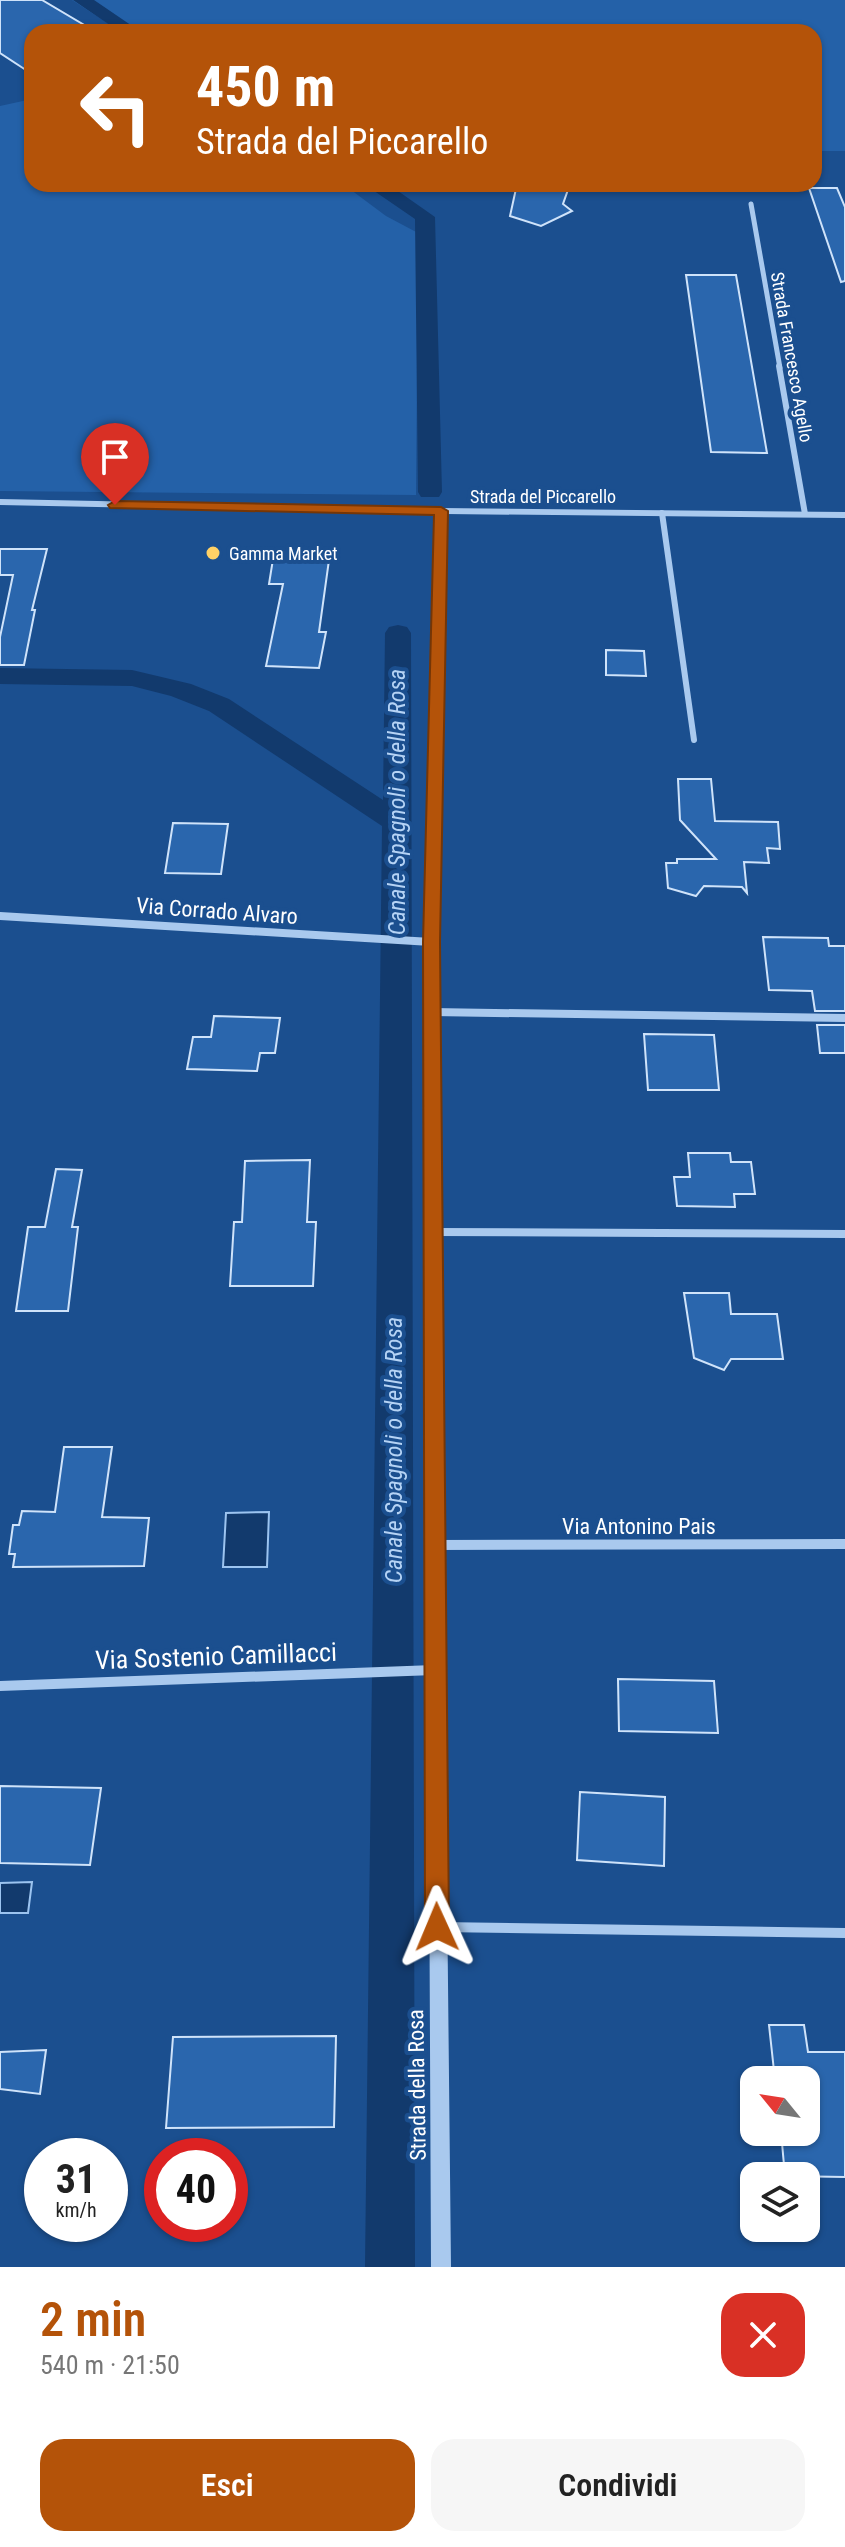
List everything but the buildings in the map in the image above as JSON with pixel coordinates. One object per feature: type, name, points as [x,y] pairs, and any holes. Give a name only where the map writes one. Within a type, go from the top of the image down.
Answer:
[{"type":"street","name":"Strada Francesco Agello","points":[[751,204],[805,514]]},
{"type":"street","name":"Strada del Piccarello","points":[[0,502],[845,515]]},
{"type":"street","name":"Strada della Rosa","points":[[441,511],[431,942],[434,1670],[441,2267]]},
{"type":"street","points":[[662,513],[694,740]]},
{"type":"street","name":"Via Corrado Alvaro","points":[[0,916],[431,942]]},
{"type":"street","points":[[432,1012],[845,1018]]},
{"type":"street","points":[[433,1232],[845,1234]]},
{"type":"street","name":"Via Antonino Pais","points":[[434,1545],[845,1544]]},
{"type":"street","name":"Via Sostenio Camillacci","points":[[0,1686],[434,1670]]},
{"type":"street","points":[[437,1927],[845,1933]]},
{"type":"shaded area","points":[[72,0],[845,0],[845,151],[822,151],[822,24],[109,24]]},
{"type":"shaded area","points":[[24,101],[24,192],[354,192],[386,216],[418,233],[416,495],[0,491],[0,106]]},
{"type":"shaded area","points":[[269,1512],[267,1567],[223,1567],[226,1513]]},
{"type":"shaded area","points":[[32,1882],[28,1913],[0,1913],[0,1883]]},
{"type":"waterway","name":"Canale Spagnoli o della Rosa","points":[[82,0],[120,24]]},
{"type":"waterway","name":"Canale Spagnoli o della Rosa","points":[[386,192],[425,217],[430,492]]},
{"type":"waterway","name":"Canale Spagnoli o della Rosa","points":[[390,2267],[398,633]]},
{"type":"waterway","points":[[0,676],[132,678],[181,690],[219,705],[397,823]]},
{"type":"place","name":"Gamma Market","points":[[213,553]]},
{"type":"route","points":[[115,505],[441,511],[431,942],[437,1927]]}]
